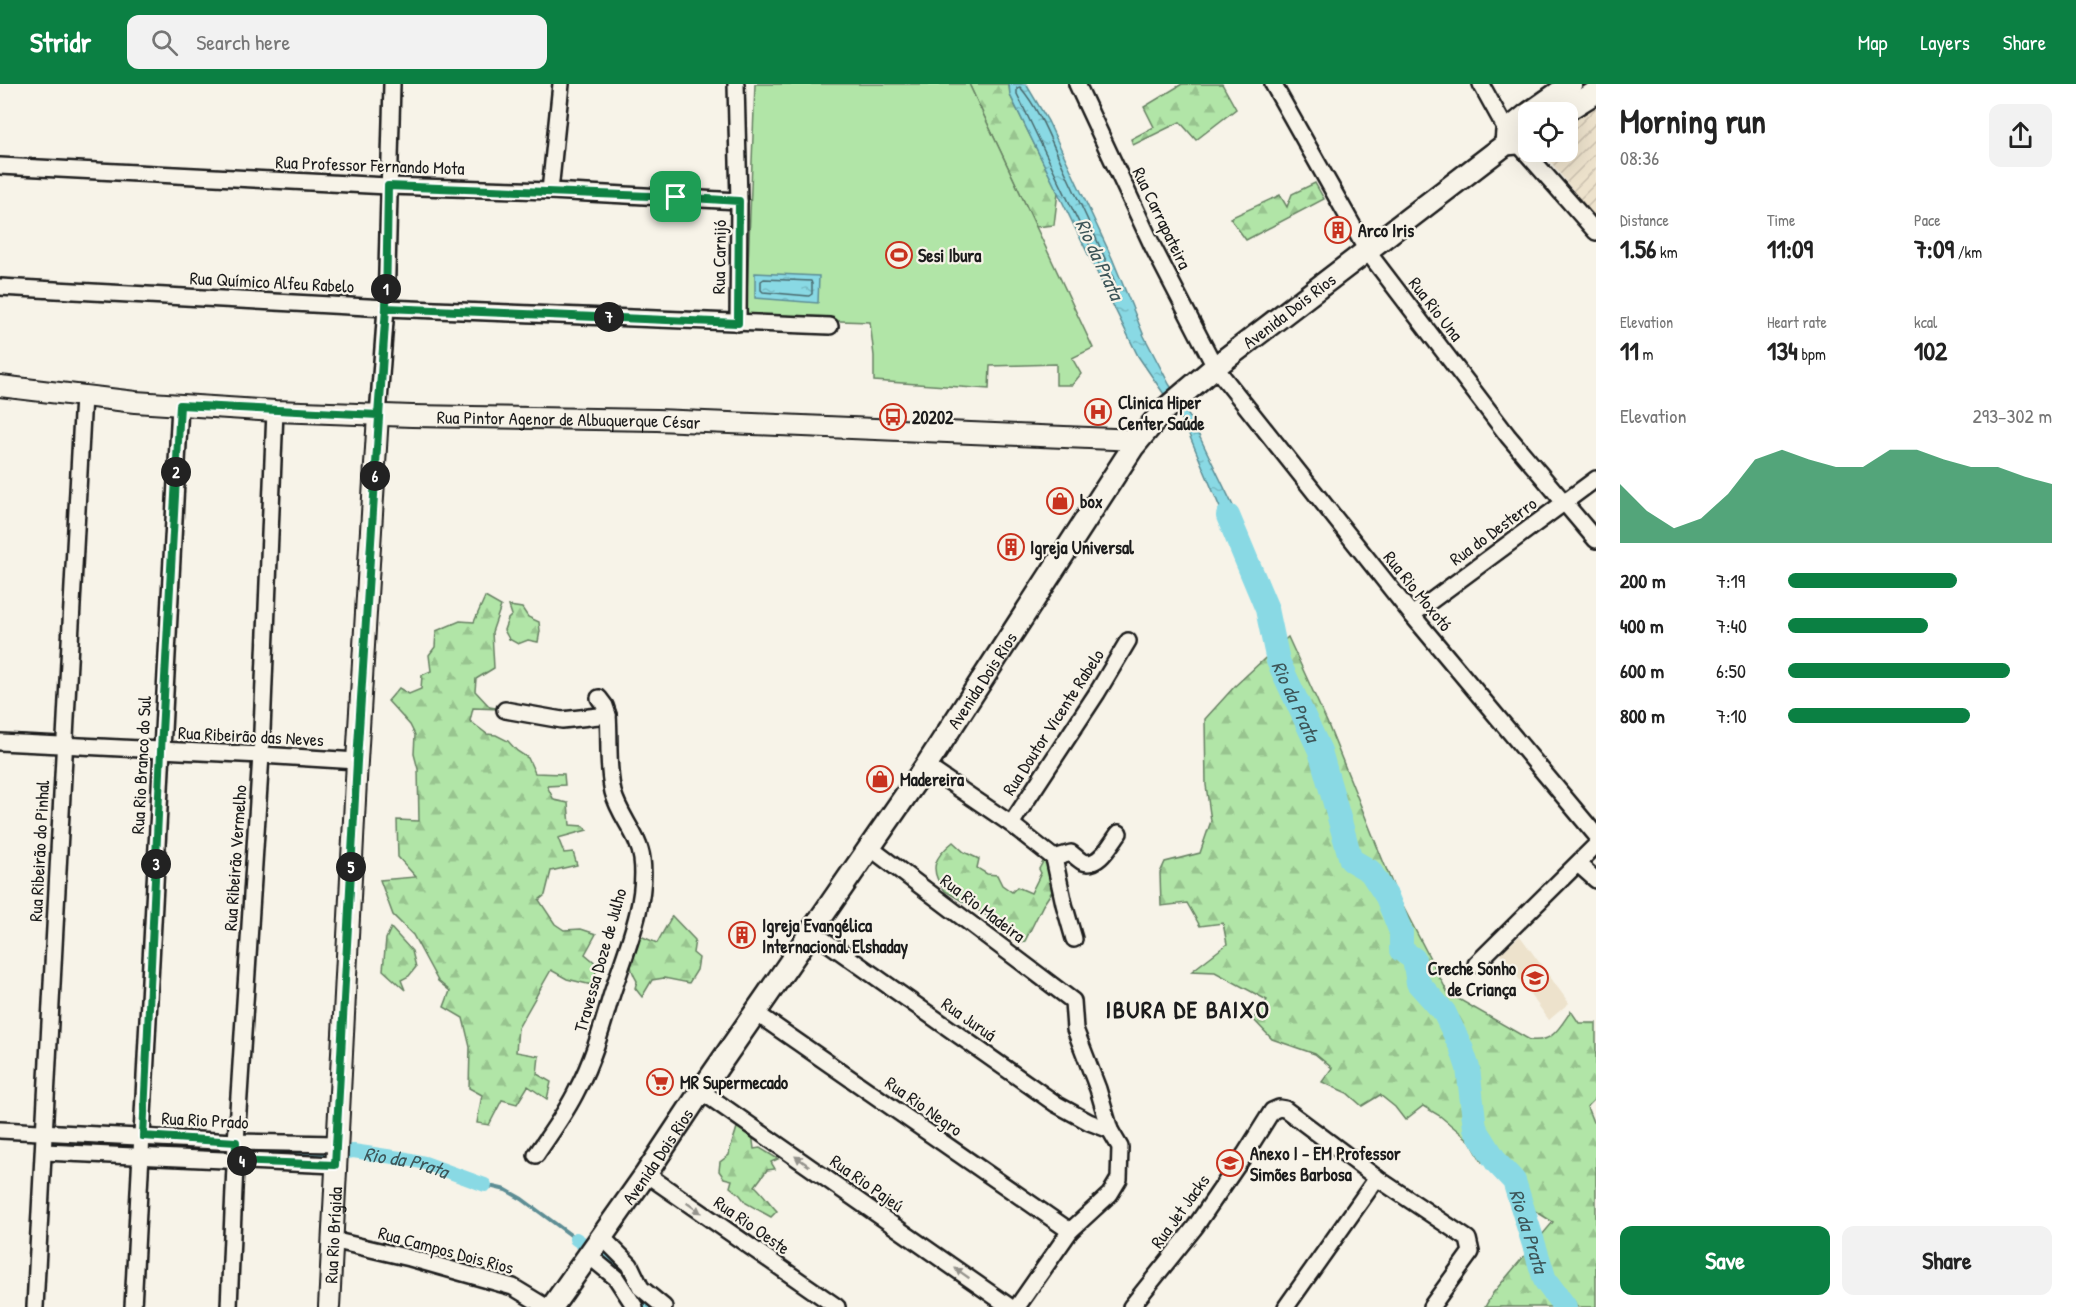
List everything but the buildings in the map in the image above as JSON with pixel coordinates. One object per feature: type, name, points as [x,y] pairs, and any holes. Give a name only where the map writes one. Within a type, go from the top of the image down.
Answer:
[{"type":"main road","name":"Avenida Dois Rios","points":[[1546,102],[1571,84]]},
{"type":"main road","points":[[1578,103],[1596,92]]},
{"type":"main road","name":"Avenida Dois Rios","points":[[552,1307],[926,766],[1138,440],[1176,400],[1215,367],[1515,138]]},
{"type":"street","name":"Rua Rio Brígida","points":[[329,1307],[357,761],[386,308],[392,84]]},
{"type":"street","name":"Rua Carnijó","points":[[736,84],[739,201],[738,323]]},
{"type":"street","name":"Rua Carrapateira","points":[[1077,84],[1153,247],[1215,367]]},
{"type":"street","name":"Rua Rio Una","points":[[1273,84],[1367,251],[1508,436],[1596,540]]},
{"type":"street","points":[[1480,84],[1515,138],[1596,232]]},
{"type":"street","points":[[550,191],[561,85]]},
{"type":"street","name":"Rua Professor Fernando Mota","points":[[0,166],[739,201]]},
{"type":"street","name":"Rua Químico Alfeu Rabelo","points":[[0,287],[386,308],[830,327]]},
{"type":"street","name":"Rua Rio Moxotó","points":[[1215,367],[1412,615],[1596,835]]},
{"type":"street","name":"Rua Pintor Agenor de Albuquerque César","points":[[0,386],[180,405],[275,411],[657,420],[1138,440]]},
{"type":"street","name":"Rua Ribeirão do Pinhal","points":[[35,1307],[83,396]]},
{"type":"street","name":"Rua Rio Branco do Sul","points":[[133,1307],[180,405]]},
{"type":"street","name":"Rua Ribeirão Vermelho","points":[[229,1307],[236,1152],[261,755],[275,411]]},
{"type":"street","name":"Rua do Desterro","points":[[1412,615],[1596,479]]},
{"type":"street","name":"Rua Doutor Vicente Rabelo","points":[[1011,824],[1097,693],[1128,641]]},
{"type":"street","name":"Travessa Doze de Julho","points":[[536,1155],[564,1113],[584,1076],[606,1019],[631,938],[641,891],[643,869],[640,848],[617,806],[613,793],[608,715],[599,698]]},
{"type":"street","points":[[505,710],[562,720],[608,715]]},
{"type":"street","name":"Rua Ribeirão das Neves","points":[[0,742],[357,761]]},
{"type":"street","points":[[926,766],[1011,824],[1054,858],[1074,939]]},
{"type":"street","points":[[1054,858],[1071,853],[1085,862],[1094,862],[1100,858],[1119,833]]},
{"type":"street","points":[[1476,964],[1596,845]]},
{"type":"street","name":"Rua Rio Madeira","points":[[869,847],[1073,1000],[1075,1029],[1098,1089],[1110,1130]]},
{"type":"street","points":[[1578,864],[1596,879]]},
{"type":"street","name":"Rua Juruá","points":[[811,932],[1056,1104],[1089,1122],[1110,1130]]},
{"type":"street","name":"Rua Rio Negro","points":[[756,1013],[1070,1231]]},
{"type":"street","name":"Rua Rio Pajeú","points":[[701,1091],[1010,1307]]},
{"type":"street","name":"Rua Jet Jacks","points":[[1131,1307],[1195,1227],[1272,1111],[1285,1109],[1377,1178]]},
{"type":"street","points":[[0,1130],[44,1141],[336,1155]]},
{"type":"street","points":[[1017,1307],[1070,1231],[1110,1194],[1119,1179],[1120,1147],[1110,1130]]},
{"type":"street","name":"Rua Rio Oeste","points":[[646,1174],[837,1307]]},
{"type":"street","points":[[1286,1307],[1377,1178],[1468,1239],[1472,1247],[1431,1307]]},
{"type":"street","points":[[601,1236],[630,1264],[641,1288],[664,1307]]},
{"type":"street","name":"Rua Campos Dois Rios","points":[[332,1240],[410,1258],[513,1287],[546,1307]]},
{"type":"street","points":[[588,1255],[616,1278],[635,1307]]},
{"type":"shaded area","points":[[1596,106],[1596,220],[1551,162],[1578,162],[1578,118]]},
{"type":"shaded area","name":"Creche Sonho de Criança","points":[[1520,936],[1569,1003],[1549,1020],[1500,953]]},
{"type":"green space","name":"Sesi Ibura","points":[[755,84],[969,84],[1093,348],[1072,358],[1081,374],[1072,385],[1056,385],[1056,364],[990,366],[989,389],[874,381],[870,322],[746,318]]},
{"type":"green space","points":[[969,84],[1009,84],[1010,95],[1058,192],[1054,225],[1036,227]]},
{"type":"green space","points":[[1182,84],[1222,84],[1236,109],[1196,140],[1180,122],[1133,145],[1131,139],[1154,127],[1144,107]]},
{"type":"green space","points":[[1315,183],[1324,199],[1246,240],[1230,218],[1280,195],[1287,207],[1292,194]]},
{"type":"green space","points":[[485,597],[501,606],[492,632],[494,668],[476,679],[475,691],[490,707],[501,709],[473,708],[470,721],[487,734],[496,735],[508,741],[528,758],[535,773],[564,774],[565,785],[547,786],[554,800],[568,803],[570,825],[583,826],[587,830],[558,838],[564,853],[573,852],[577,865],[551,871],[545,895],[539,900],[555,924],[564,930],[581,929],[596,934],[585,954],[598,965],[592,985],[567,979],[551,970],[518,1028],[516,1052],[539,1056],[537,1074],[551,1082],[547,1099],[528,1086],[517,1104],[502,1100],[489,1125],[477,1123],[482,1095],[469,1088],[470,1047],[463,1018],[444,1007],[450,991],[438,981],[413,935],[393,915],[380,880],[416,877],[398,857],[397,820],[419,821],[418,769],[414,754],[415,735],[410,725],[388,701],[399,688],[409,694],[421,689],[422,675],[431,671],[429,655],[435,647],[436,631],[460,621],[474,622]]},
{"type":"green space","points":[[509,606],[522,608],[528,617],[539,622],[538,642],[528,640],[518,644],[509,639],[504,630],[512,615]]},
{"type":"green space","points":[[1288,637],[1327,722],[1396,893],[1448,993],[1530,1040],[1550,1037],[1571,1011],[1579,1023],[1596,1023],[1596,1098],[1587,1107],[1593,1122],[1596,1122],[1596,1307],[1485,1307],[1493,1293],[1553,1222],[1530,1208],[1526,1185],[1503,1156],[1482,1162],[1470,1141],[1440,1116],[1423,1106],[1405,1120],[1395,1107],[1380,1095],[1362,1106],[1347,1093],[1322,1082],[1332,1068],[1315,1054],[1272,1039],[1253,1019],[1267,1000],[1215,972],[1192,971],[1227,944],[1223,923],[1200,926],[1187,903],[1161,906],[1160,873],[1165,862],[1200,853],[1211,821],[1206,785],[1205,719],[1235,686]]},
{"type":"green space","points":[[953,842],[964,852],[979,859],[977,868],[987,874],[997,875],[1002,885],[1012,892],[1017,887],[1031,893],[1041,873],[1039,869],[1044,860],[1054,866],[1057,884],[1043,905],[1025,941],[1019,944],[1008,928],[945,891],[936,877],[935,870],[941,853]]},
{"type":"green space","points":[[672,916],[695,940],[693,953],[699,958],[697,970],[689,983],[664,978],[652,980],[642,997],[635,988],[637,981],[631,964],[635,942],[638,935],[657,943]]},
{"type":"green space","points":[[391,928],[412,951],[416,967],[409,976],[401,980],[405,990],[383,970],[386,939]]},
{"type":"green space","points":[[737,1127],[752,1133],[754,1149],[760,1148],[778,1159],[771,1162],[775,1169],[767,1170],[755,1186],[777,1211],[771,1217],[746,1203],[730,1187],[732,1180],[724,1178],[719,1171],[720,1162],[729,1155]]},
{"type":"water","name":"Rio da Prata","points":[[1009,84],[1026,84],[1048,121],[1112,258],[1144,336],[1169,384],[1192,421],[1250,541],[1237,548],[1185,425],[1138,356],[1010,95]]},
{"type":"water","points":[[755,273],[819,276],[818,303],[755,298]]},
{"type":"waterway","name":"Rio da Prata","points":[[1228,516],[1267,609],[1278,661],[1320,751],[1351,860],[1370,871],[1387,897],[1401,932],[1401,950],[1414,959],[1418,983],[1444,1012],[1461,1047],[1468,1068],[1475,1128],[1497,1163],[1514,1181],[1545,1280],[1565,1307]]},
{"type":"waterway","name":"Rio da Prata","points":[[41,1137],[75,1143],[95,1137]]},
{"type":"waterway","name":"Rio da Prata","points":[[260,1150],[324,1156],[353,1151],[407,1159],[425,1163],[485,1185]]},
{"type":"waterway","name":"Rio da Prata","points":[[485,1185],[506,1190],[522,1199],[576,1239]]},
{"type":"waterway","name":"Rio da Prata","points":[[576,1239],[582,1243]]},
{"type":"waterway","name":"Rio da Prata","points":[[601,1256],[633,1278],[647,1307]]},
{"type":"place","name":"Arco Iris","points":[[1338,230]]},
{"type":"place","name":"Sesi Ibura","points":[[899,255]]},
{"type":"place","name":"Clinica Hiper Center Saúde","points":[[1098,412]]},
{"type":"place","name":"20202","points":[[893,417]]},
{"type":"place","name":"box","points":[[1060,501]]},
{"type":"place","name":"Igreja Universal","points":[[1011,547]]},
{"type":"place","name":"Madereira","points":[[880,779]]},
{"type":"place","name":"Igreja Evangélica Internacional Elshaday","points":[[742,935]]},
{"type":"place","name":"Creche Sonho de Criança","points":[[1535,978]]},
{"type":"place","name":"MR Supermecado","points":[[660,1082]]},
{"type":"place","name":"Anexo I - EM Professor Simões Barbosa","points":[[1230,1163]]},
{"type":"district","name":"IBURA DE BAIXO","points":[[1188,1009]]},
{"type":"route","points":[[676,197],[388,186],[386,308],[378,415],[180,405],[143,1136],[236,1142],[236,1161],[335,1165],[357,761],[386,308],[738,323],[739,201],[676,197]]}]
